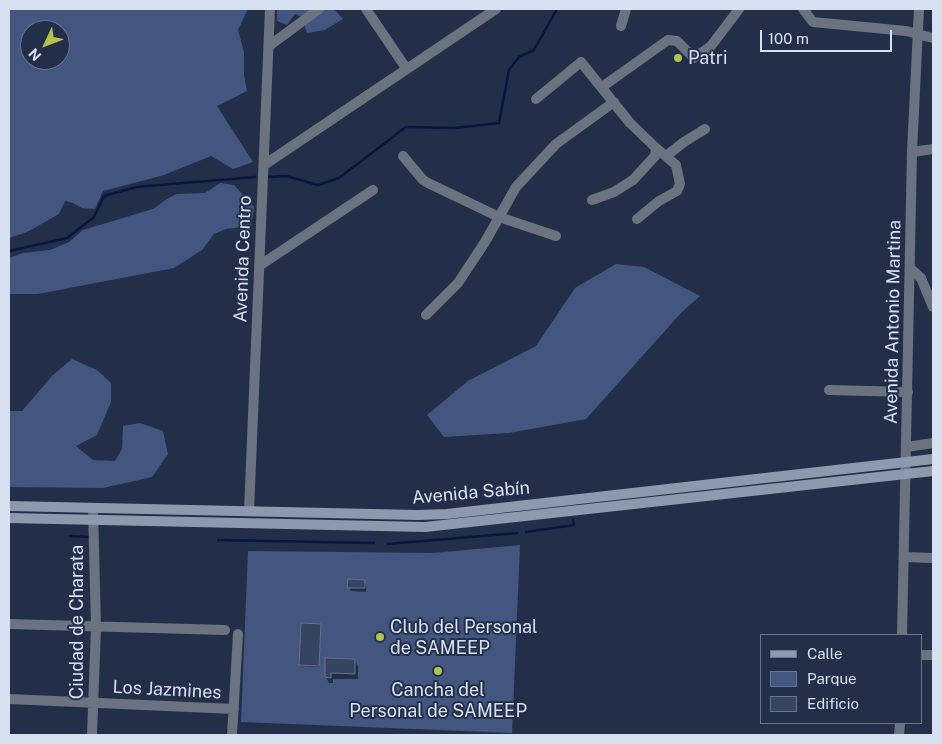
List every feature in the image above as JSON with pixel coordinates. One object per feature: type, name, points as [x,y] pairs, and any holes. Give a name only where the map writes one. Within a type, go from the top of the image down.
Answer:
[{"type":"main road","name":"Avenida Sabín","points":[[9,506],[447,514],[933,459]]},
{"type":"main road","name":"Avenida Sabín","points":[[9,518],[432,526],[933,471]]},
{"type":"street","name":"Avenida Centro","points":[[249,511],[270,9]]},
{"type":"street","points":[[269,46],[319,9]]},
{"type":"street","points":[[366,9],[406,68]]},
{"type":"street","points":[[264,165],[496,9]]},
{"type":"street","points":[[621,26],[626,9]]},
{"type":"street","points":[[602,87],[668,40],[677,41],[694,58],[710,46],[739,9]]},
{"type":"street","points":[[803,9],[813,22],[906,31],[933,38]]},
{"type":"street","name":"Avenida Antonio Martina","points":[[902,634],[912,152],[919,9]]},
{"type":"street","points":[[536,99],[581,62],[630,123],[676,165],[680,184],[677,191],[658,201],[637,219]]},
{"type":"street","points":[[426,315],[458,283],[516,187],[556,144],[614,102]]},
{"type":"street","points":[[666,156],[684,142],[706,129]]},
{"type":"street","points":[[592,200],[614,192],[633,180],[655,156],[656,148]]},
{"type":"street","points":[[912,152],[933,149]]},
{"type":"street","points":[[403,156],[423,180],[499,217],[556,236]]},
{"type":"street","points":[[259,266],[373,190]]},
{"type":"street","points":[[911,269],[921,278],[933,307]]},
{"type":"street","points":[[829,390],[908,392]]},
{"type":"street","points":[[907,446],[933,443]]},
{"type":"street","name":"Ciudad de Charata","points":[[92,735],[96,627],[93,508]]},
{"type":"street","points":[[904,557],[933,558]]},
{"type":"street","points":[[9,624],[225,630]]},
{"type":"street","points":[[232,735],[238,634]]},
{"type":"street","name":"Los Jazmines","points":[[9,699],[234,710]]},
{"type":"green space","points":[[9,9],[248,9],[238,30],[244,52],[244,75],[247,91],[217,106],[253,162],[233,169],[211,156],[164,175],[103,191],[95,209],[82,208],[65,201],[59,214],[27,232],[9,238]]},
{"type":"green space","points":[[277,9],[334,9],[343,19],[325,30],[307,33],[302,17],[295,14],[287,25],[277,21]]},
{"type":"green space","points":[[220,183],[234,185],[254,207],[251,226],[226,229],[214,234],[202,250],[174,268],[38,294],[9,294],[9,258],[23,253],[50,250],[69,242],[83,230],[153,209],[176,194],[205,193]]},
{"type":"green space","points":[[616,264],[644,267],[700,296],[681,313],[586,419],[509,433],[444,437],[427,415],[468,381],[536,346],[575,288]]},
{"type":"green space","points":[[72,359],[97,370],[111,383],[111,402],[97,435],[76,446],[93,460],[115,461],[122,449],[123,426],[140,423],[163,431],[168,454],[152,477],[103,488],[9,487],[9,411],[22,411],[52,376]]},
{"type":"green space","name":"Club del Personal de SAMEEP","points":[[520,545],[512,733],[241,722],[248,551],[433,553]]},
{"type":"building","points":[[348,579],[365,580],[365,588],[347,588]]},
{"type":"building","points":[[301,623],[321,624],[319,666],[299,665]]},
{"type":"building","points":[[325,658],[355,659],[355,674],[331,673],[331,678],[325,677]]},
{"type":"waterway","points":[[269,177],[286,176],[318,185],[339,178],[406,127],[455,128],[499,123],[509,70],[519,57],[534,50],[557,9]]},
{"type":"waterway","points":[[9,251],[67,238],[94,217],[104,196],[136,187],[255,177]]},
{"type":"waterway","points":[[526,532],[574,525],[573,520]]},
{"type":"waterway","points":[[388,544],[517,533]]},
{"type":"waterway","points":[[70,536],[91,537]]},
{"type":"waterway","points":[[218,540],[374,543]]},
{"type":"place","name":"Patri","points":[[678,58]]},
{"type":"place","name":"Club del Personal de SAMEEP","points":[[380,637]]},
{"type":"place","name":"Cancha del Personal de SAMEEP","points":[[438,671]]}]
